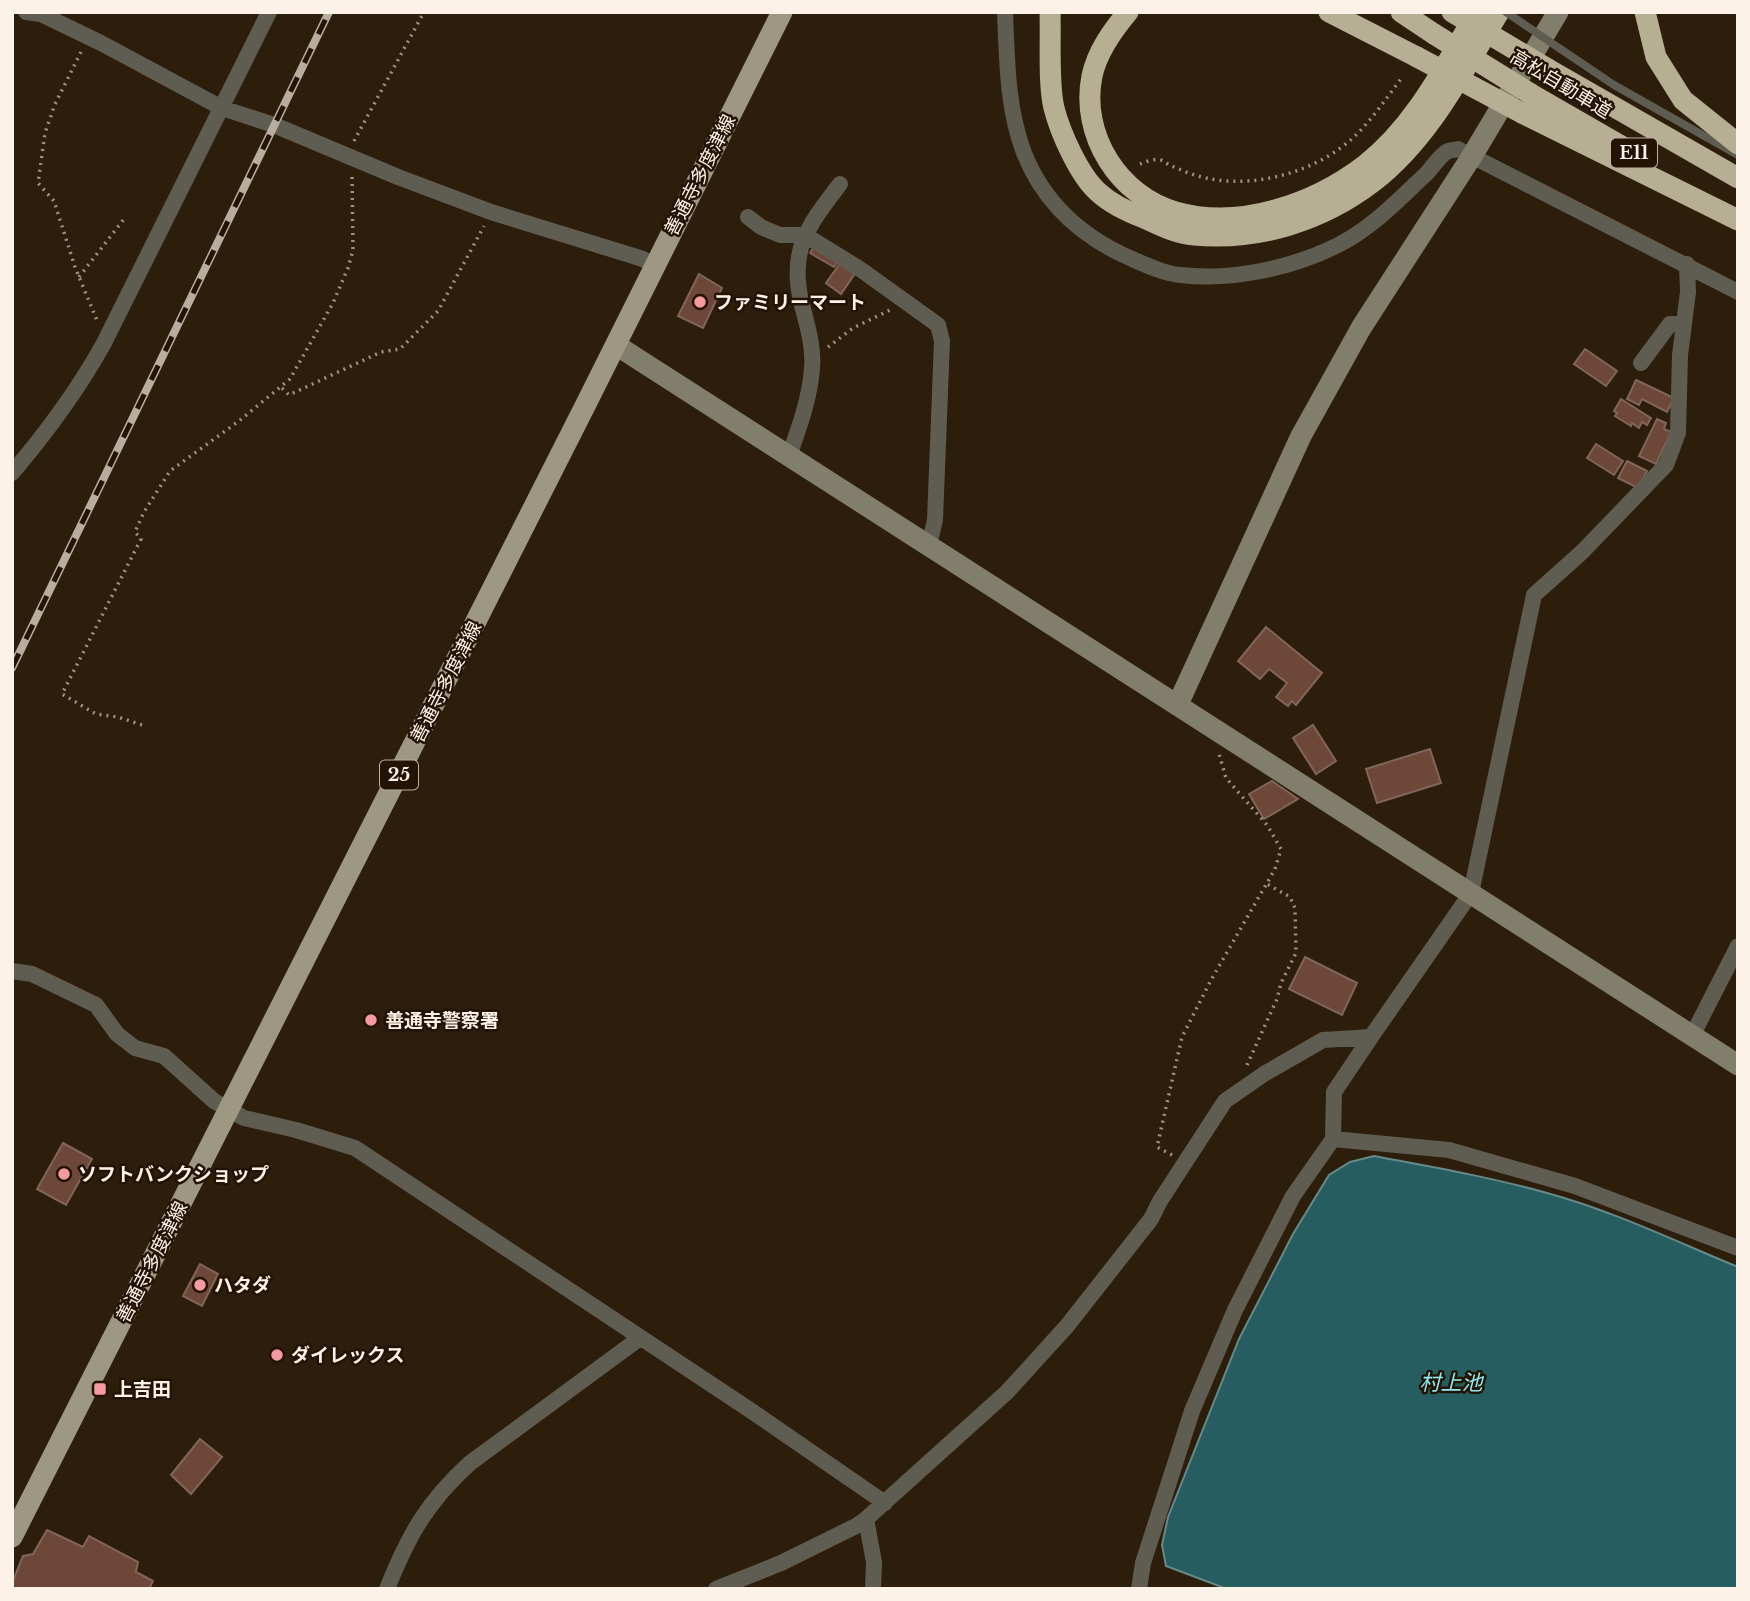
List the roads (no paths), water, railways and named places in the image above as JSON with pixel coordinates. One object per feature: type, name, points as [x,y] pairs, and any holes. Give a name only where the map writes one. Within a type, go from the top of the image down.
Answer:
[{"type":"highway","points":[[1050,12],[1054,107],[1077,163],[1096,191],[1116,206],[1167,228],[1203,235],[1248,234],[1282,228],[1327,211],[1376,180],[1413,142],[1435,114],[1499,12]]},
{"type":"highway","points":[[1128,12],[1102,48],[1092,76],[1093,124],[1101,148],[1115,170],[1134,190],[1155,204],[1175,212],[1215,217],[1258,213],[1297,203],[1319,195],[1365,165],[1382,150],[1423,103],[1477,12]]},
{"type":"highway","points":[[1329,12],[1417,57],[1526,103],[1738,220]]},
{"type":"highway","name":"高松自動車道","points":[[1401,12],[1526,103],[1738,212]]},
{"type":"highway","name":"高松自動車道","points":[[1452,12],[1738,178]]},
{"type":"highway","points":[[1646,12],[1656,57],[1683,100],[1738,144]]},
{"type":"main road","name":"善通寺多度津線","points":[[12,1537],[782,12]]},
{"type":"street","points":[[26,12],[41,14],[88,37],[222,108],[274,125],[351,158],[492,212],[643,260],[654,266]]},
{"type":"street","points":[[12,473],[80,386],[106,340],[269,12]]},
{"type":"street","points":[[1005,12],[1009,97],[1024,153],[1043,189],[1069,221],[1095,241],[1150,267],[1177,274],[1238,274],[1276,268],[1340,244],[1370,225],[1447,151],[1458,149],[1738,292]]},
{"type":"street","points":[[1178,705],[1301,436],[1361,328],[1472,156],[1558,12]]},
{"type":"street","points":[[789,456],[802,420],[812,363],[809,330],[796,275],[798,253],[805,235],[840,184]]},
{"type":"street","points":[[748,217],[761,227],[780,235],[805,235],[860,269],[938,325],[942,341],[935,520],[929,545]]},
{"type":"street","points":[[1139,1589],[1143,1563],[1192,1411],[1235,1310],[1293,1196],[1333,1139],[1334,1092],[1471,893],[1534,595],[1582,552],[1666,465],[1678,433],[1680,355],[1688,292],[1686,264]]},
{"type":"street","points":[[1642,363],[1670,324],[1684,324]]},
{"type":"street","points":[[616,345],[1738,1065]]},
{"type":"street","points":[[1692,1036],[1738,946]]},
{"type":"street","points":[[12,971],[32,974],[96,1005],[117,1034],[135,1048],[164,1056],[214,1101],[244,1118],[355,1148],[750,1410],[885,1503]]},
{"type":"street","points":[[716,1589],[781,1563],[856,1526],[1007,1392],[1067,1326],[1151,1219],[1160,1200],[1225,1101],[1264,1074],[1323,1040],[1371,1037]]},
{"type":"street","points":[[1333,1139],[1449,1150],[1575,1186],[1738,1248]]},
{"type":"street","points":[[387,1589],[415,1526],[450,1481],[470,1463],[639,1338]]},
{"type":"street","points":[[866,1519],[874,1562],[873,1589]]},
{"type":"lane","points":[[1507,12],[1614,85],[1738,155]]},
{"type":"water","name":"村上池","points":[[1374,1156],[1483,1177],[1572,1200],[1738,1267],[1738,1589],[1227,1589],[1166,1566],[1162,1545],[1168,1517],[1239,1339],[1293,1234],[1329,1175],[1350,1162]]},
{"type":"railway","points":[[12,668],[329,12]]},
{"type":"place","name":"ファミリーマート","points":[[700,302]]},
{"type":"place","name":"善通寺警察署","points":[[371,1020]]},
{"type":"place","name":"ソフトバンクショップ","points":[[64,1174]]},
{"type":"place","name":"ハタダ","points":[[200,1285]]},
{"type":"place","name":"ダイレックス","points":[[277,1355]]},
{"type":"place","name":"上吉田","points":[[100,1389]]}]
